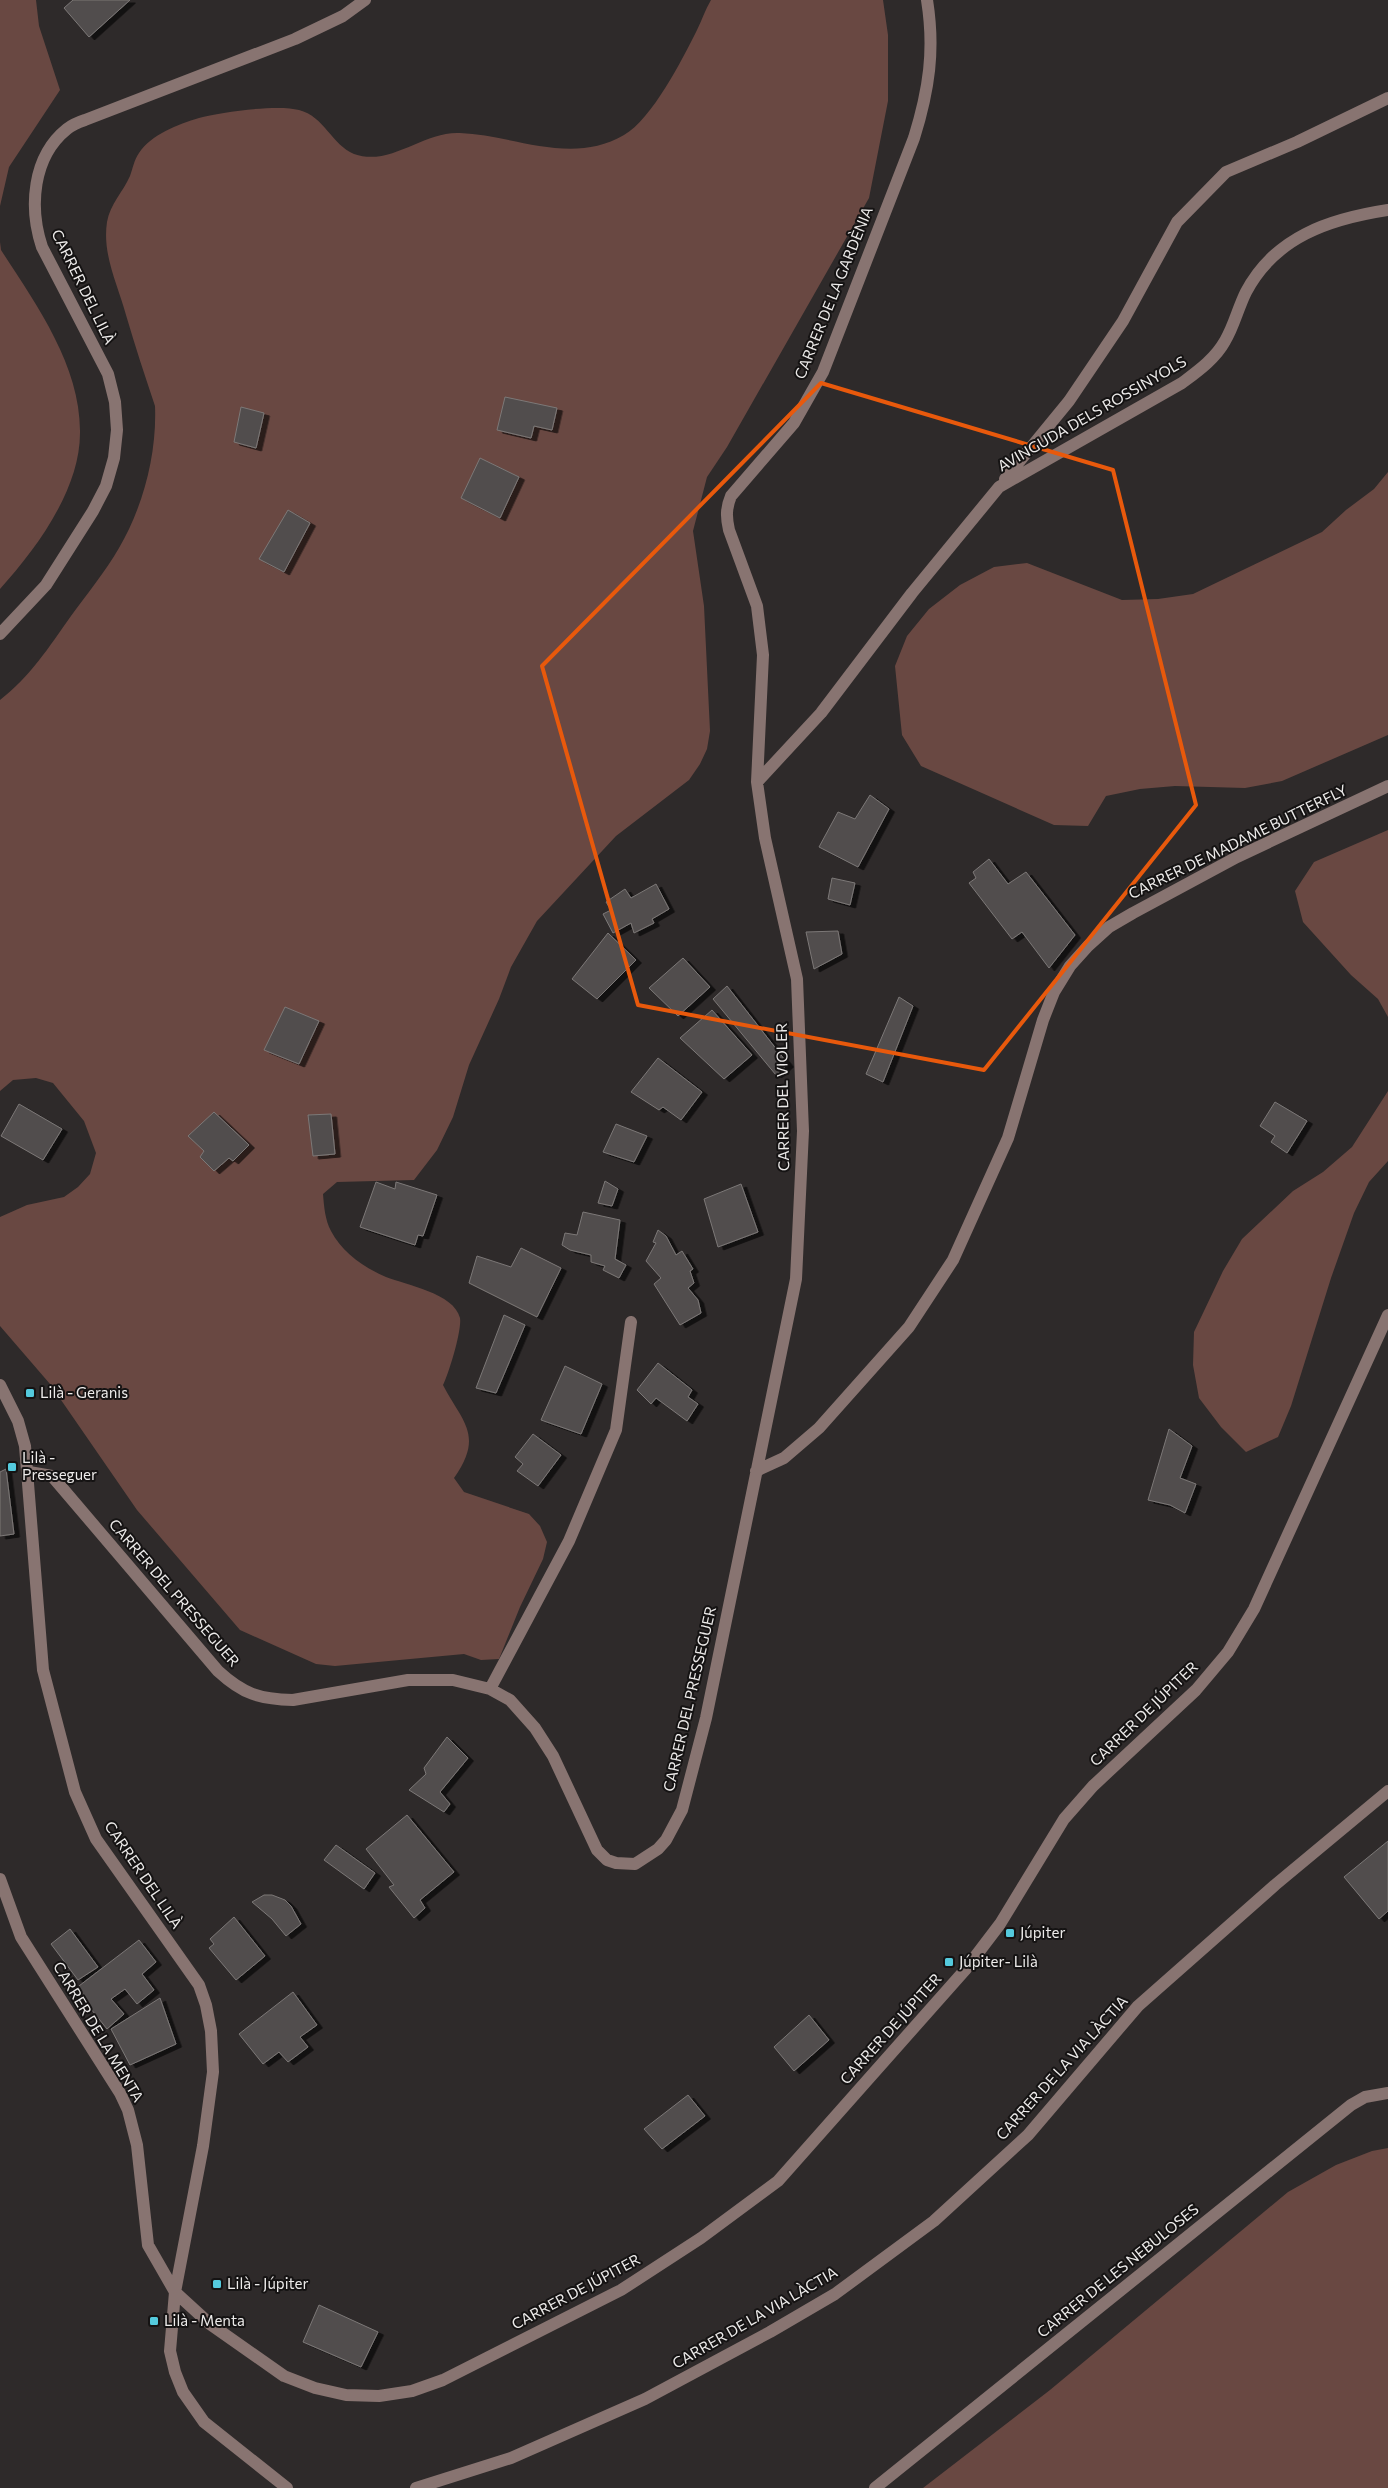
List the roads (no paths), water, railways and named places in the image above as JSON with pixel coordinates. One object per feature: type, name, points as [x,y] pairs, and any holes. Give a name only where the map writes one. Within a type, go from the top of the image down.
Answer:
[{"type":"street","name":"CARRER DEL LILÀ","points":[[0,634],[46,585],[93,511],[106,486],[115,449],[117,430],[116,402],[108,374],[42,247],[36,228],[34,209],[35,186],[42,166],[53,146],[67,129],[85,120],[295,39],[343,16],[365,0]]},
{"type":"street","name":"CARRER DE LA GARDÈNIA","points":[[757,782],[763,655],[757,606],[729,530],[726,518],[727,507],[731,496],[794,423],[823,372],[914,138],[925,100],[931,62],[930,22],[927,0]]},
{"type":"street","points":[[998,487],[1070,402],[1123,321],[1177,222],[1226,172],[1297,142],[1388,98]]},
{"type":"street","name":"AVINGUDA DELS ROSSINYOLS","points":[[757,782],[821,713],[912,593],[998,487],[1182,383],[1207,365],[1225,342],[1247,292],[1263,266],[1288,242],[1319,228],[1365,214],[1388,210]]},
{"type":"street","name":"CARRER DEL VIOLER","points":[[756,1471],[796,1279],[803,1131],[797,978],[765,838],[757,782]]},
{"type":"street","name":"CARRER DE MADAME BUTTERFLY","points":[[756,1471],[784,1458],[819,1428],[909,1327],[953,1260],[1008,1138],[1043,1020],[1054,992],[1070,966],[1088,946],[1109,927],[1150,903],[1237,858],[1388,786]]},
{"type":"street","name":"CARRER DE JÚPITER","points":[[175,2292],[210,2324],[284,2376],[314,2388],[346,2395],[379,2396],[412,2391],[443,2380],[621,2290],[701,2238],[778,2180],[965,1970],[1000,1924],[1064,1819],[1093,1786],[1196,1690],[1228,1652],[1254,1609],[1388,1316]]},
{"type":"street","points":[[490,1690],[569,1541],[616,1430],[631,1322]]},
{"type":"street","name":"CARRER DEL LILÀ","points":[[0,1385],[18,1421],[28,1472],[43,1670],[75,1792],[96,1839],[199,1985],[206,2005],[211,2031],[213,2072],[203,2146],[175,2292],[170,2351],[175,2372],[183,2392],[204,2422],[287,2488]]},
{"type":"street","name":"CARRER DEL PRESSEGUER","points":[[28,1472],[52,1476],[218,1671],[235,1687],[274,1699],[293,1700],[408,1680],[453,1680],[490,1690],[510,1700],[534,1728],[553,1756],[597,1850],[607,1860],[626,1865],[635,1864],[658,1849],[673,1829],[684,1801],[706,1718],[756,1471]]},
{"type":"street","name":"CARRER DE LA VIA LÀCTIA","points":[[416,2488],[511,2458],[645,2399],[770,2332],[835,2294],[934,2221],[1028,2135],[1138,2006],[1275,1885],[1388,1791]]},
{"type":"street","name":"CARRER DE LA MENTA","points":[[0,1879],[20,1937],[120,2093],[128,2110],[137,2145],[148,2245],[175,2292]]},
{"type":"street","name":"CARRER DE LES NEBULOSES","points":[[874,2488],[1351,2105],[1365,2097],[1388,2093]]},
{"type":"place","name":"Lilà - Geranis","points":[[30,1393]]},
{"type":"place","name":"Lilà - Presseguer","points":[[12,1467]]},
{"type":"place","name":"Júpiter","points":[[1010,1933]]},
{"type":"place","name":"Júpiter- Lilà","points":[[949,1962]]},
{"type":"place","name":"Lilà - Júpiter","points":[[217,2284]]},
{"type":"place","name":"Lilà - Menta","points":[[154,2321]]}]
